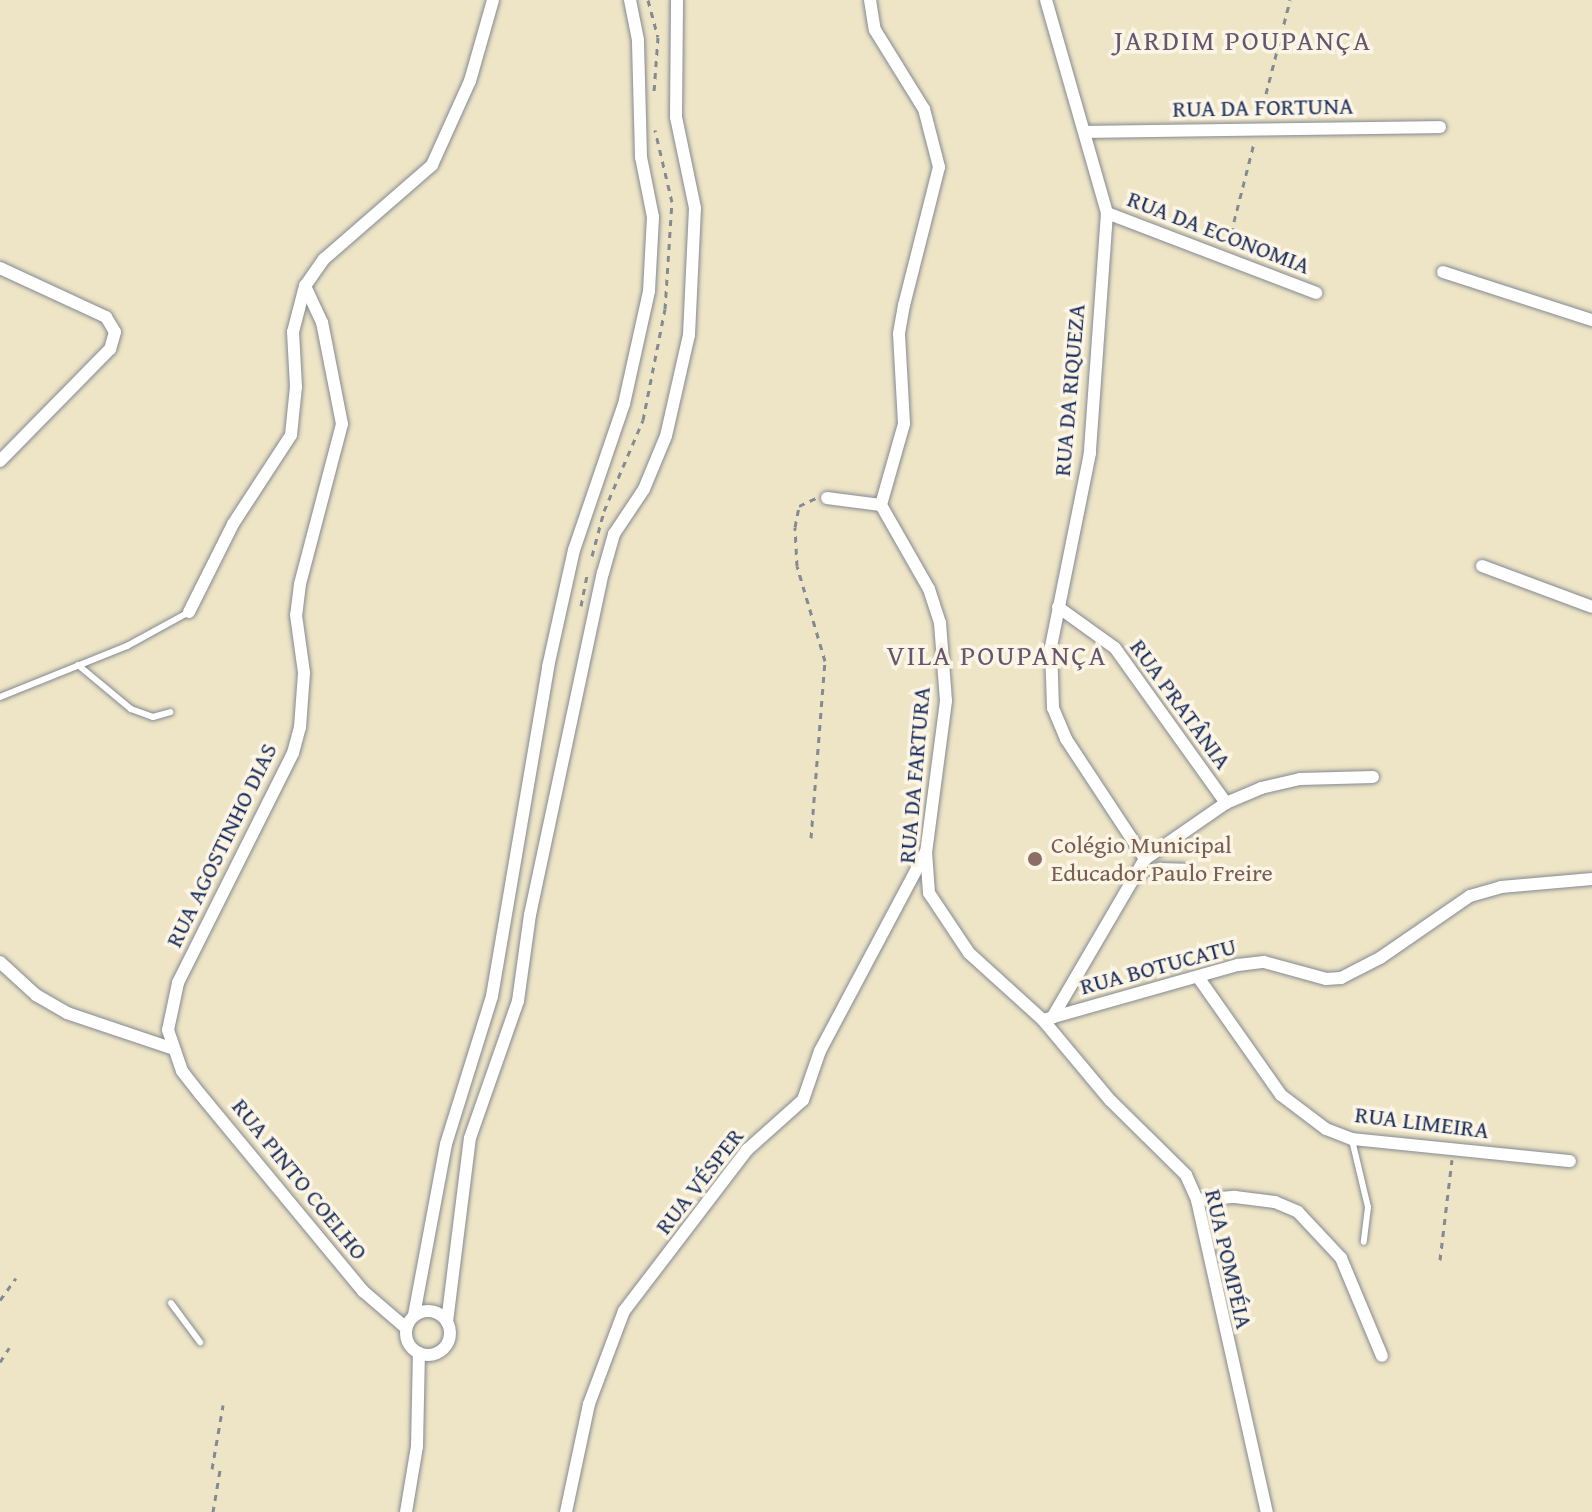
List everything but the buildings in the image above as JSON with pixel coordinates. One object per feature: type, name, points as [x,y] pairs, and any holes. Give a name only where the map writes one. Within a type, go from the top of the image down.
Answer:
[{"type":"street","points":[[189,612],[233,524],[291,435],[296,387],[293,332],[305,286],[324,259],[432,165],[470,81],[493,0]]},
{"type":"street","points":[[406,1512],[417,1446],[419,1353],[408,1343],[406,1328],[414,1315],[446,1144],[492,996],[548,667],[574,550],[624,404],[649,291],[653,217],[641,157],[638,40],[630,0]]},
{"type":"street","points":[[419,1353],[441,1350],[449,1337],[447,1322],[470,1138],[518,1001],[530,915],[603,573],[614,534],[644,489],[666,436],[689,335],[695,208],[676,117],[677,0]]},
{"type":"street","points":[[827,498],[881,505],[904,424],[899,334],[939,167],[924,109],[875,30],[870,0]]},
{"type":"street","name":"RUA DA RIQUEZA","points":[[1046,0],[1107,213],[1090,453],[1058,607],[1050,675],[1053,708],[1066,739],[1145,859]]},
{"type":"street","name":"RUA DA FORTUNA","points":[[1086,132],[1440,127]]},
{"type":"street","name":"RUA DA ECONOMIA","points":[[1107,213],[1316,293]]},
{"type":"street","points":[[0,268],[106,317],[115,332],[110,349],[0,461]]},
{"type":"street","points":[[1443,272],[1592,320]]},
{"type":"street","name":"RUA AGOSTINHO DIAS","points":[[171,1048],[169,1008],[178,983],[293,753],[300,727],[304,673],[296,615],[300,584],[342,424],[322,322],[305,286]]},
{"type":"street","name":"RUA DA FARTURA","points":[[881,505],[929,589],[940,623],[946,701],[926,852],[929,893],[946,923],[996,982],[1048,1019]]},
{"type":"street","points":[[1482,566],[1592,607]]},
{"type":"street","name":"RUA PRATÂNIA","points":[[1058,607],[1115,648],[1226,803]]},
{"type":"street","points":[[1048,1019],[1145,859],[1226,803],[1300,779],[1373,777]]},
{"type":"street","name":"RUA VÉSPER","points":[[566,1512],[589,1404],[624,1311],[747,1150],[803,1100],[820,1051],[926,852]]},
{"type":"street","name":"RUA BOTUCATU","points":[[1048,1019],[1264,962],[1326,979],[1341,978],[1380,958],[1470,896],[1501,887],[1592,879]]},
{"type":"street","points":[[0,962],[36,995],[67,1013],[171,1048]]},
{"type":"street","name":"RUA LIMEIRA","points":[[1198,977],[1281,1095],[1326,1129],[1352,1139],[1570,1161]]},
{"type":"street","name":"RUA POMPÉIA","points":[[1048,1019],[1110,1100],[1166,1151],[1186,1175],[1197,1200],[1229,1361],[1267,1512]]},
{"type":"street","name":"RUA PINTO COELHO","points":[[171,1048],[200,1094],[363,1291],[406,1328]]},
{"type":"street","points":[[1197,1200],[1275,1202],[1307,1220],[1341,1258],[1382,1356]]},
{"type":"street","points":[[414,1315],[429,1310],[447,1322]]},
{"type":"lane","points":[[0,697],[127,646],[189,612]]},
{"type":"lane","points":[[78,665],[131,709],[153,717],[170,712]]},
{"type":"lane","points":[[1126,887],[1160,866],[1184,867]]},
{"type":"lane","points":[[1352,1139],[1368,1207],[1364,1242]]},
{"type":"lane","points":[[171,1303],[200,1342]]},
{"type":"path","points":[[811,838],[825,661],[797,566],[795,527],[799,506],[827,498]]},
{"type":"path","points":[[1440,1260],[1454,1148]]},
{"type":"path","points":[[0,1300],[16,1278]]},
{"type":"path","points":[[0,1362],[9,1348]]},
{"type":"path","points":[[212,1469],[223,1405]]},
{"type":"path","points":[[213,1512],[220,1470]]},
{"type":"place","name":"Colégio Municipal Educador Paulo Freire","points":[[1035,859]]},
{"type":"district","name":"JARDIM POUPANÇA","points":[[1243,40]]},
{"type":"district","name":"VILA POUPANÇA","points":[[997,655]]}]
